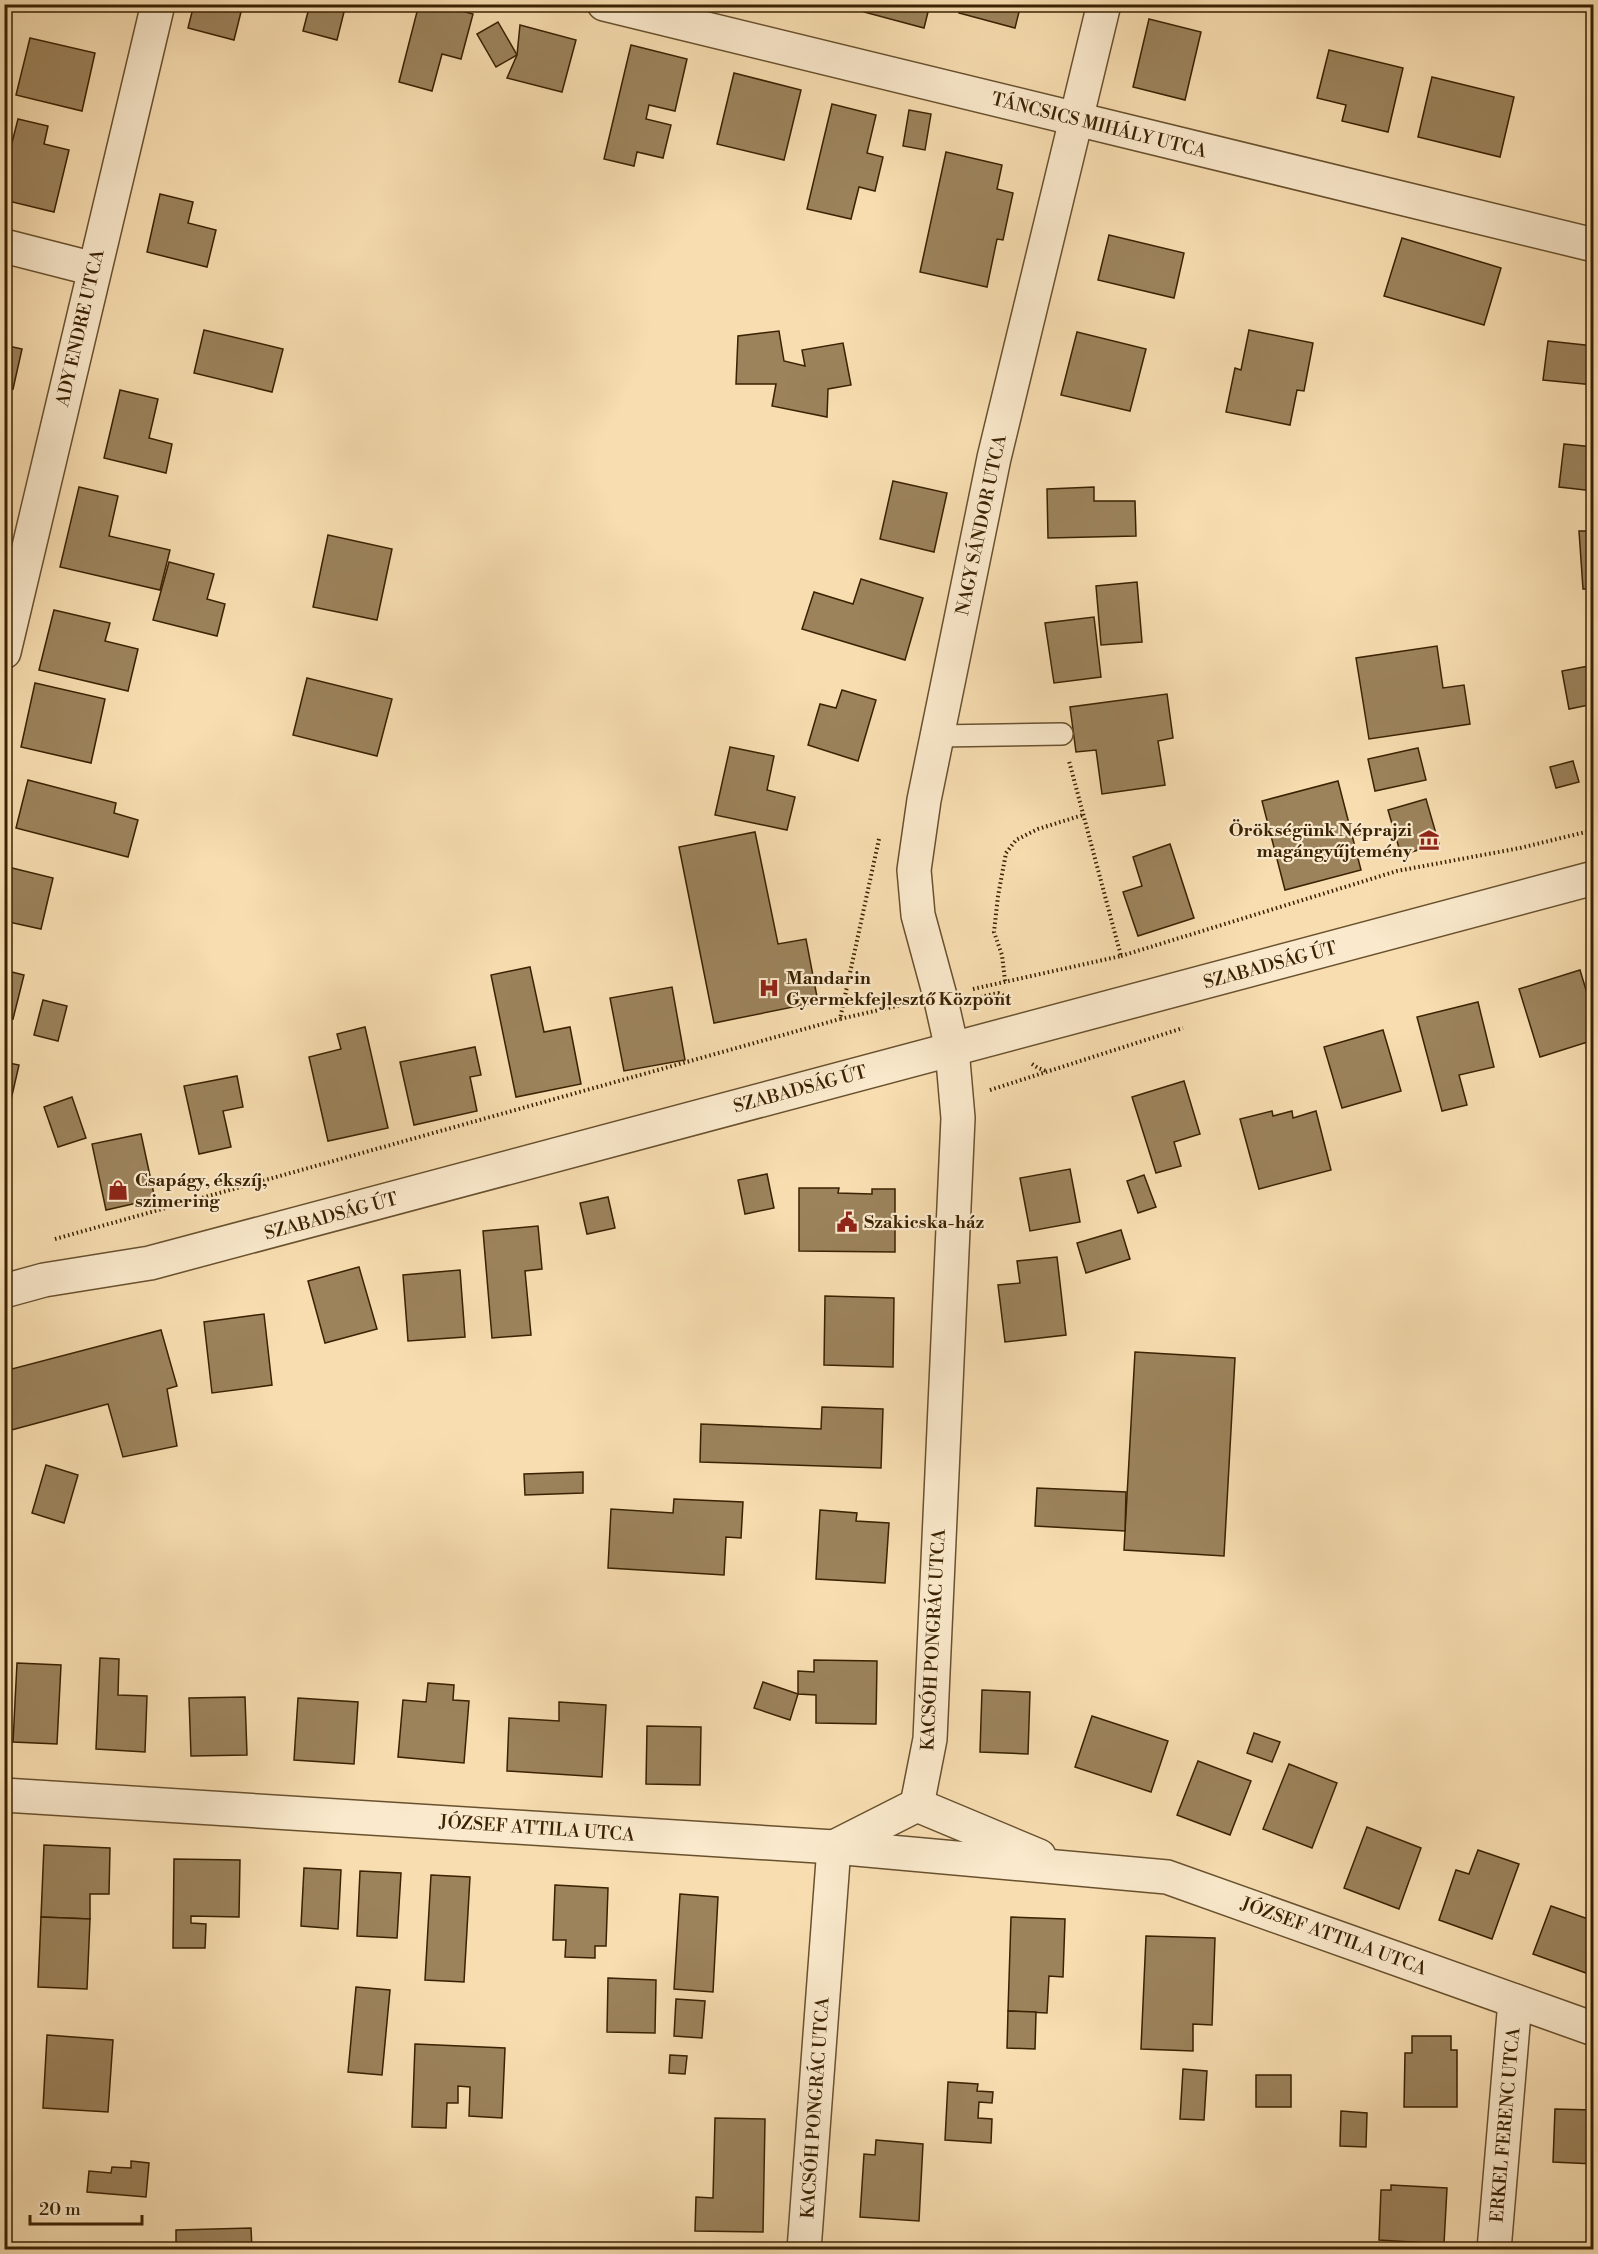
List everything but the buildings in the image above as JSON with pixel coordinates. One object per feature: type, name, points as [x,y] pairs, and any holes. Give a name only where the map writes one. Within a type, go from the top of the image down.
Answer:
[{"type":"street","name":"ADY ENDRE UTCA","points":[[4,652],[158,4]]},
{"type":"street","name":"TÁNCSICS MIHÁLY UTCA","points":[[604,4],[1593,245]]},
{"type":"street","name":"NAGY SÁNDOR UTCA","points":[[952,1049],[918,915],[914,870],[924,800],[994,458],[1104,4]]},
{"type":"street","points":[[4,246],[94,269]]},
{"type":"street","name":"SZABADSÁG ÚT","points":[[4,1291],[44,1280],[150,1263],[1593,878]]},
{"type":"street","name":"KACSÓH PONGRÁC UTCA","points":[[917,1805],[930,1727],[958,1118],[952,1049]]},
{"type":"street","name":"JÓZSEF ATTILA UTCA","points":[[4,1795],[834,1847],[1167,1877],[1593,2029]]},
{"type":"street","points":[[834,1847],[917,1805]]},
{"type":"street","name":"JÓZSEF ATTILA UTCA","points":[[917,1805],[1069,1868]]},
{"type":"street","name":"KACSÓH PONGRÁC UTCA","points":[[804,2250],[834,1847]]},
{"type":"street","name":"ERKEL FERENC UTCA","points":[[1494,2250],[1515,2001]]},
{"type":"lane","points":[[938,736],[1062,734]]},
{"type":"path","points":[[1062,734],[1121,956]]},
{"type":"path","points":[[1005,981],[1002,955],[994,932],[1006,853],[1016,840],[1038,829],[1083,815]]},
{"type":"path","points":[[50,1240],[840,1019],[1121,956],[1397,871],[1520,848],[1593,830]]},
{"type":"path","points":[[840,1019],[881,833]]},
{"type":"place","name":"Örökségünk Néprajzi magángyűjtemény","points":[[1429,840]]},
{"type":"place","name":"Mandarin Gyermekfejlesztő Központ","points":[[769,988]]},
{"type":"place","name":"Csapágy, ékszíj, szimering","points":[[118,1190]]},
{"type":"place","name":"Szakicska-ház","points":[[847,1222]]}]
